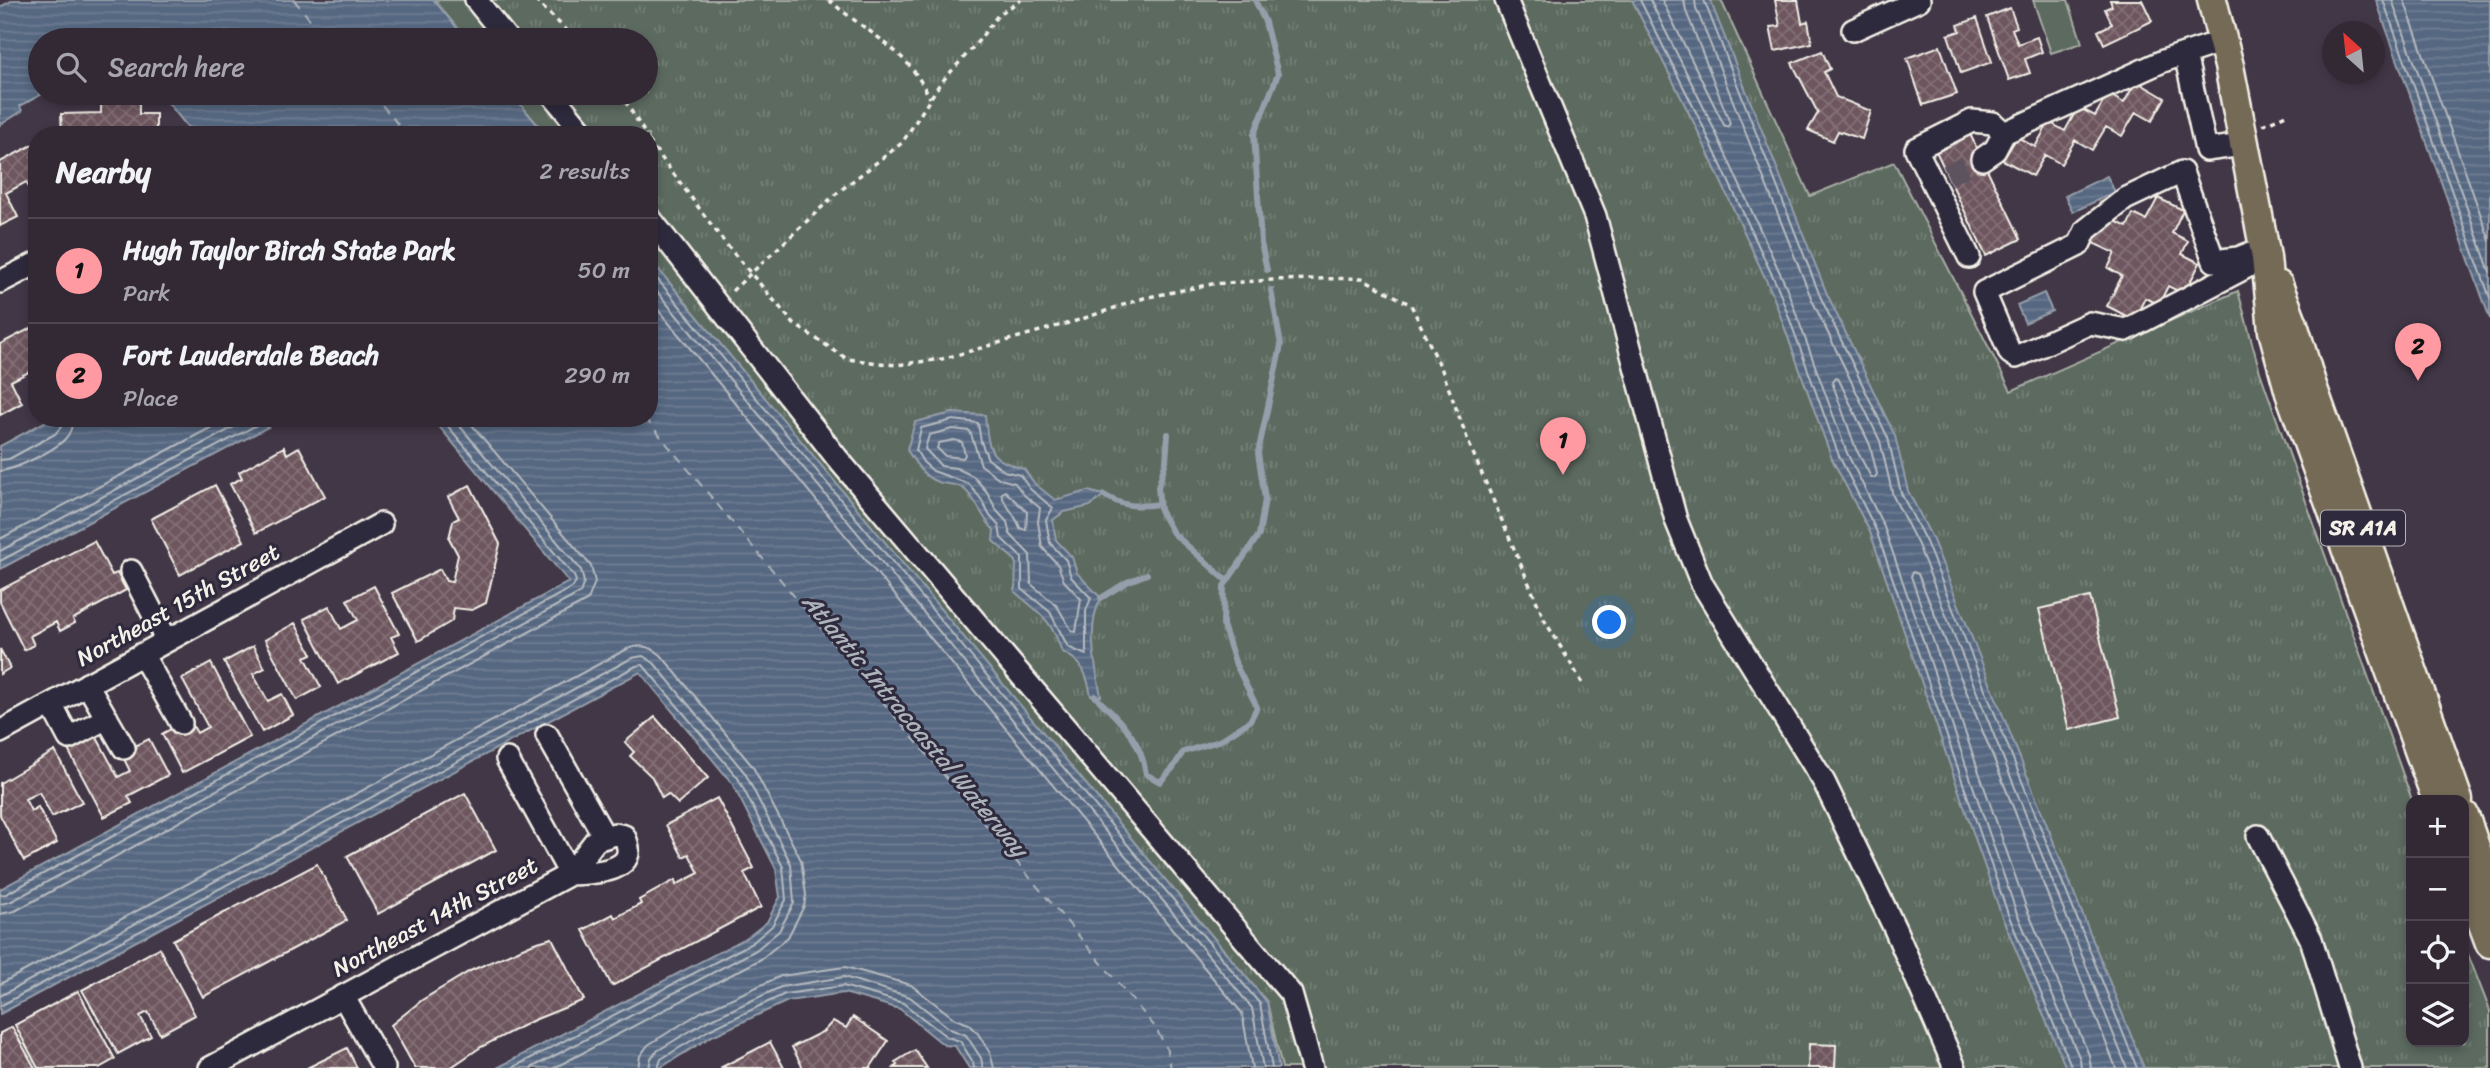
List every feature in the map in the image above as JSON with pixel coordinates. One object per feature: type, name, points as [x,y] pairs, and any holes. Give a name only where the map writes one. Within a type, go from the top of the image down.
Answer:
[{"type":"main road","name":"SR A1A","points":[[2213,0],[2265,252],[2273,331],[2290,393],[2435,795]]},
{"type":"main road","name":"SR A1A","points":[[2265,252],[2293,324],[2316,397],[2456,795]]},
{"type":"main road","points":[[2469,829],[2490,890]]},
{"type":"main road","points":[[2469,886],[2490,943]]},
{"type":"street","points":[[476,0],[498,28]]},
{"type":"street","points":[[1506,0],[1595,216],[1676,520],[1702,584],[1824,782],[1895,929],[1955,1068]]},
{"type":"street","points":[[1853,30],[1919,0]]},
{"type":"street","points":[[1982,159],[1995,150],[2004,133],[2163,61],[2222,41]]},
{"type":"street","points":[[2185,54],[2206,150],[2243,145]]},
{"type":"street","points":[[561,105],[578,126]]},
{"type":"street","points":[[1969,257],[1940,179],[1916,149],[1972,121],[1993,123],[2004,133]]},
{"type":"street","points":[[2182,172],[2214,261],[2265,252],[2126,330],[2090,323],[2016,357],[2010,353],[1984,292],[2079,245],[2086,230],[2125,199],[2182,172]]},
{"type":"street","points":[[658,228],[837,458],[1291,994],[1312,1068]]},
{"type":"street","points":[[0,282],[28,268]]},
{"type":"street","name":"Northeast 15th Street","points":[[0,732],[381,524]]},
{"type":"street","points":[[131,571],[167,641]]},
{"type":"street","points":[[142,654],[181,723]]},
{"type":"street","points":[[88,684],[124,748]]},
{"type":"street","points":[[51,704],[69,738],[107,718]]},
{"type":"street","points":[[547,735],[604,836]]},
{"type":"street","name":"Northeast 14th Street","points":[[210,1068],[570,874],[507,759]]},
{"type":"street","points":[[615,834],[624,836],[629,845],[628,854],[613,870],[570,874],[596,840],[615,834]]},
{"type":"street","points":[[2258,836],[2311,939],[2350,1068]]},
{"type":"street","points":[[343,996],[384,1068]]},
{"type":"path","points":[[535,0],[564,28]]},
{"type":"path","points":[[829,0],[874,34],[912,69],[930,98]]},
{"type":"path","points":[[718,304],[837,193],[902,143],[930,98],[998,15],[1021,0]]},
{"type":"path","points":[[627,105],[640,126]]},
{"type":"path","points":[[658,153],[725,243],[794,324],[847,359],[896,365],[942,359],[1079,320],[1144,298],[1212,284],[1362,278],[1411,305],[1442,370],[1545,621],[1583,684]]},
{"type":"green space","points":[[434,0],[1721,0],[1810,196],[1894,162],[2011,391],[2238,291],[2260,372],[2410,795],[2406,795],[2406,1047],[2469,1047],[2469,957],[2490,1011],[2490,1068],[1282,1068],[1267,1002],[658,270],[658,126],[538,126],[521,105],[658,105],[658,28],[457,28]]},
{"type":"green space","points":[[2033,0],[2068,0],[2082,43],[2051,53]]},
{"type":"water","points":[[13,0],[434,0],[457,28],[28,28],[28,102],[20,106],[22,111],[0,125],[0,7]]},
{"type":"water","points":[[1632,0],[1710,0],[1827,294],[1895,436],[1908,491],[1932,538],[2144,1068],[2066,1068],[2002,917],[1870,532],[1832,459],[1772,293],[1695,125]]},
{"type":"water","points":[[2376,0],[2490,0],[2490,319],[2385,21]]},
{"type":"water","points":[[170,105],[521,105],[538,126],[187,126]]},
{"type":"water","points":[[2107,176],[2115,192],[2073,212],[2065,196]]},
{"type":"water","name":"Atlantic Intracoastal Waterway","points":[[658,269],[1267,1002],[1279,1068],[969,1068],[955,1046],[944,1045],[900,1009],[844,993],[788,1001],[712,1036],[660,1068],[497,1068],[748,937],[767,922],[780,897],[776,869],[732,783],[640,672],[0,1014],[0,889],[569,582],[440,427],[658,427]]},
{"type":"water","points":[[2044,293],[2052,311],[2025,323],[2017,305]]},
{"type":"water","points":[[952,413],[985,415],[989,445],[996,457],[1024,469],[1035,484],[1055,500],[1088,491],[1104,495],[1090,506],[1064,512],[1053,520],[1056,540],[1072,557],[1077,573],[1101,598],[1096,609],[1093,633],[1094,659],[1101,696],[1091,696],[1086,675],[1079,664],[1062,652],[1049,624],[1015,592],[1016,561],[993,541],[994,530],[972,498],[961,487],[928,477],[907,450],[915,422]]},
{"type":"water","points":[[35,427],[268,427],[0,569],[0,446]]},
{"type":"building","points":[[1775,0],[1798,0],[1802,23],[1808,21],[1812,43],[1775,51],[1770,27],[1780,26]]},
{"type":"building","points":[[2110,0],[2142,0],[2152,21],[2104,44],[2098,31],[2112,24],[2105,9],[2112,6]]},
{"type":"building","points":[[2010,8],[2017,27],[2012,29],[2018,44],[2037,37],[2042,52],[2025,59],[2030,73],[2009,80],[1987,17]]},
{"type":"building","points":[[1977,18],[1992,62],[1961,73],[1948,35],[1960,31],[1958,25]]},
{"type":"building","points":[[1940,46],[1957,94],[1923,105],[1907,58]]},
{"type":"building","points":[[1822,51],[1830,69],[1824,72],[1836,97],[1871,111],[1862,139],[1838,131],[1833,141],[1808,130],[1818,113],[1792,63]]},
{"type":"building","points":[[2136,81],[2165,98],[2152,121],[2136,112],[2122,136],[2106,127],[2092,150],[2075,140],[2061,164],[2045,155],[2033,176],[2003,160],[2017,137],[2035,147],[2049,122],[2065,131],[2078,107],[2095,116],[2108,94],[2124,103]]},
{"type":"building","points":[[101,105],[139,105],[139,114],[156,114],[156,126],[62,126],[61,114],[101,113]]},
{"type":"building","points":[[1968,130],[2021,239],[1986,256],[1934,147]]},
{"type":"building","points":[[28,147],[28,186],[26,182],[6,193],[18,217],[0,226],[0,162]]},
{"type":"building","points":[[2158,198],[2183,210],[2172,233],[2188,241],[2182,254],[2200,263],[2184,294],[2168,286],[2159,304],[2145,298],[2134,320],[2107,306],[2122,276],[2108,268],[2115,253],[2093,243],[2102,225],[2113,220],[2127,227],[2133,214],[2146,220]]},
{"type":"building","points":[[28,330],[28,372],[11,381],[22,403],[0,415],[0,344]]},
{"type":"building","points":[[284,447],[287,454],[299,447],[325,496],[256,533],[230,484],[242,478],[239,472]]},
{"type":"building","points":[[215,485],[244,541],[180,575],[151,519]]},
{"type":"building","points":[[470,485],[500,544],[486,603],[472,610],[454,608],[452,621],[418,641],[392,593],[440,569],[446,581],[452,582],[458,555],[449,538],[453,521],[459,518],[448,497]]},
{"type":"building","points":[[94,541],[112,575],[117,573],[126,590],[73,619],[75,623],[60,631],[56,622],[30,636],[34,645],[24,650],[0,602],[0,590]]},
{"type":"building","points":[[374,586],[399,634],[391,637],[399,652],[338,684],[304,619],[329,606],[341,629],[358,620],[347,600]]},
{"type":"building","points":[[2090,597],[2120,717],[2069,730],[2039,609]]},
{"type":"building","points":[[295,623],[312,654],[305,657],[321,687],[297,700],[265,640]]},
{"type":"building","points":[[253,646],[265,668],[253,674],[268,701],[282,694],[293,715],[262,732],[224,662]]},
{"type":"building","points":[[0,649],[10,668],[0,674]]},
{"type":"building","points":[[211,663],[250,737],[182,773],[162,734],[189,719],[197,733],[208,727],[182,679]]},
{"type":"building","points":[[655,717],[708,778],[678,804],[668,794],[662,798],[652,777],[630,756],[634,752],[625,742]]},
{"type":"building","points":[[94,732],[118,777],[130,771],[121,753],[149,739],[168,775],[128,796],[132,803],[104,817],[66,746]]},
{"type":"building","points":[[55,751],[82,802],[52,817],[39,792],[25,799],[31,811],[38,807],[57,843],[24,861],[0,815],[0,783]]},
{"type":"building","points":[[465,793],[496,850],[378,914],[347,856]]},
{"type":"building","points":[[717,798],[754,868],[744,873],[761,907],[612,986],[583,930],[613,914],[615,918],[641,904],[639,900],[675,880],[676,885],[699,873],[689,854],[683,857],[666,825]]},
{"type":"building","points":[[317,864],[347,920],[203,997],[173,940]]},
{"type":"building","points":[[552,938],[584,1000],[534,1020],[481,1047],[450,1068],[415,1068],[391,1025],[422,1000],[470,971]]},
{"type":"building","points":[[159,948],[195,1015],[160,1034],[148,1012],[140,1016],[151,1036],[118,1054],[82,990]]},
{"type":"building","points":[[78,991],[115,1059],[99,1068],[38,1068],[15,1025]]},
{"type":"building","points":[[853,1017],[888,1041],[870,1068],[803,1068],[792,1047],[824,1031],[833,1021],[846,1028]]},
{"type":"building","points":[[12,1027],[35,1068],[0,1068],[0,1033]]},
{"type":"building","points":[[770,1042],[784,1068],[720,1068]]},
{"type":"building","points":[[1809,1044],[1836,1045],[1835,1068],[1808,1068]]},
{"type":"building","points":[[347,1048],[357,1068],[307,1068]]},
{"type":"building","points":[[915,1050],[927,1068],[894,1068],[897,1065],[895,1062]]},
{"type":"waterway","points":[[1255,0],[1265,22],[1278,74],[1254,134],[1261,243],[1267,270]]},
{"type":"waterway","points":[[1095,696],[1134,739],[1146,774],[1160,782],[1183,752],[1219,741],[1250,721],[1257,707],[1236,665],[1223,625],[1224,586],[1259,535],[1265,499],[1258,453],[1281,345],[1271,290]]},
{"type":"waterway","points":[[1168,434],[1166,461],[1158,487],[1160,510],[1173,533],[1227,581]]},
{"type":"waterway","points":[[1104,495],[1131,505],[1159,504]]},
{"type":"waterway","points":[[1101,598],[1127,582],[1147,574]]},
{"type":"ferry route","points":[[294,0],[317,28]]},
{"type":"ferry route","points":[[382,105],[400,126]]},
{"type":"ferry route","points":[[653,427],[1155,1027],[1166,1047],[1171,1068]]},
{"type":"tunnel","points":[[1947,175],[1982,159]]},
{"type":"place","name":"Fort Lauderdale Beach","points":[[2418,381]]},
{"type":"place","name":"Hugh Taylor Birch State Park","points":[[1563,475]]}]
